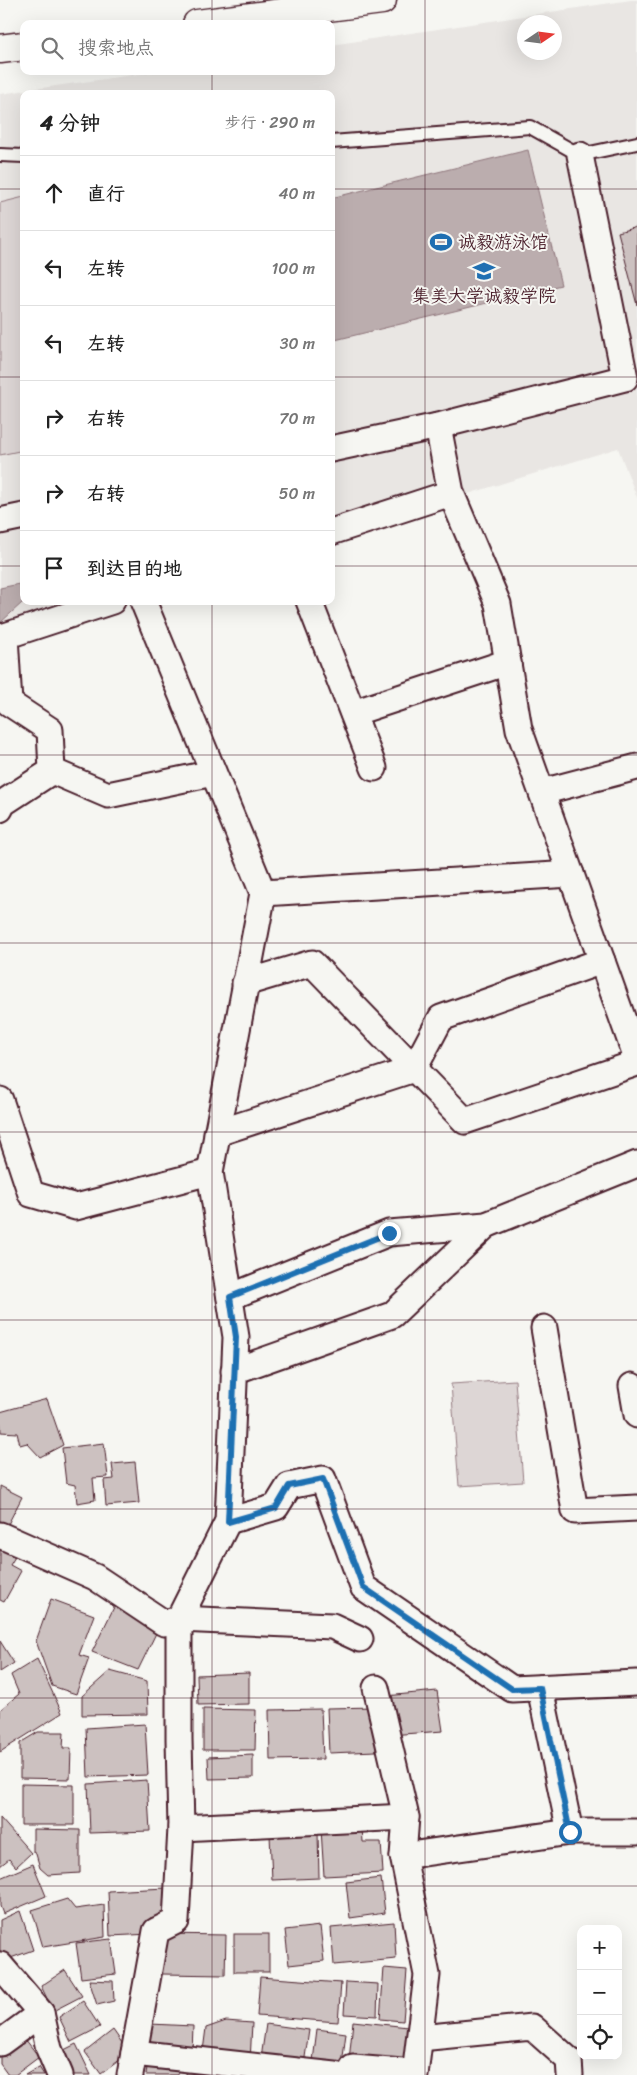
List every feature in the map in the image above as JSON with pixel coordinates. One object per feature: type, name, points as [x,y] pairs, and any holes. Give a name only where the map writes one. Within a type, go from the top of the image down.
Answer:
[{"type":"highway","points":[[228,20],[382,0]]},
{"type":"highway","points":[[0,49],[20,46]]},
{"type":"street","points":[[335,448],[438,426],[625,378],[580,155]]},
{"type":"street","points":[[245,983],[312,963],[465,1121],[637,1061],[630,1019],[602,961],[519,729],[498,604],[451,493],[438,426]]},
{"type":"street","points":[[335,531],[451,493]]},
{"type":"street","points":[[0,521],[20,517]]},
{"type":"street","points":[[52,771],[50,730],[9,703],[2,636],[99,605]]},
{"type":"street","points":[[145,605],[263,893],[210,1172],[236,1337],[228,1522],[179,1619],[178,1739],[181,1828],[176,1921],[156,1931],[132,2064],[335,2075]]},
{"type":"street","points":[[311,605],[374,768]]},
{"type":"street","points":[[353,713],[508,662]]},
{"type":"street","points":[[542,792],[637,766]]},
{"type":"street","points":[[52,771],[108,795],[213,774]]},
{"type":"street","points":[[0,809],[3,803],[52,771]]},
{"type":"street","points":[[263,893],[571,874]]},
{"type":"street","points":[[217,1133],[414,1069],[441,1018],[602,961]]},
{"type":"street","points":[[0,1100],[31,1194],[76,1208],[210,1172]]},
{"type":"street","points":[[230,1297],[389,1233],[486,1225],[637,1164]]},
{"type":"street","points":[[234,1371],[392,1315],[486,1225]]},
{"type":"street","points":[[544,1328],[576,1511],[637,1508]]},
{"type":"street","points":[[632,1386],[637,1415]]},
{"type":"street","points":[[228,1522],[276,1508],[289,1486],[323,1479],[363,1587],[512,1689],[637,1683]]},
{"type":"street","points":[[0,1535],[94,1577],[164,1623],[179,1619],[332,1626],[360,1639]]},
{"type":"street","points":[[349,2075],[354,2068],[415,2074],[427,1975],[403,1856],[406,1817],[376,1688]]},
{"type":"street","points":[[540,1688],[570,1832]]},
{"type":"street","points":[[181,1828],[406,1817]]},
{"type":"street","points":[[403,1856],[570,1832],[637,1832]]},
{"type":"street","points":[[0,1965],[41,2013],[49,2049],[60,2075]]},
{"type":"street","points":[[0,2043],[41,2013]]},
{"type":"street","points":[[420,2038],[532,2027],[569,2060],[570,2075]]},
{"type":"lane","points":[[335,142],[530,127],[580,155],[637,143]]},
{"type":"lane","points":[[0,154],[20,156]]},
{"type":"shaded area","name":"集美大学诚毅学院","points":[[637,0],[637,498],[618,448],[335,535],[335,90],[28,90],[132,75],[335,75],[335,44],[517,17],[517,60],[562,60],[562,15],[531,15]]},
{"type":"shaded area","name":"集美大学诚毅学院","points":[[20,91],[20,605],[106,605],[0,638],[0,94]]},
{"type":"shaded area","name":"诚毅游泳馆","points":[[528,150],[561,285],[335,340],[335,197]]},
{"type":"shaded area","points":[[20,198],[20,451],[0,455],[0,203]]},
{"type":"shaded area","points":[[20,584],[20,605],[0,623],[0,588]]},
{"type":"shaded area","points":[[515,1380],[523,1482],[459,1486],[451,1384]]},
{"type":"building","points":[[637,227],[637,305],[618,232]]},
{"type":"building","points":[[47,1399],[63,1445],[40,1457],[27,1443],[20,1445],[17,1433],[1,1432],[0,1412]]},
{"type":"building","points":[[104,1443],[108,1477],[93,1478],[95,1500],[77,1503],[75,1485],[66,1483],[62,1448]]},
{"type":"building","points":[[135,1462],[139,1503],[106,1506],[104,1480],[114,1479],[112,1464]]},
{"type":"building","points":[[0,1486],[22,1497],[5,1530],[0,1527]]},
{"type":"building","points":[[0,1542],[18,1552],[10,1565],[21,1571],[4,1602],[0,1600]]},
{"type":"building","points":[[51,1599],[94,1615],[79,1655],[89,1658],[76,1694],[52,1686],[36,1641]]},
{"type":"building","points":[[118,1599],[160,1625],[138,1670],[92,1652]]},
{"type":"building","points":[[0,1641],[14,1663],[0,1672]]},
{"type":"building","points":[[37,1659],[62,1713],[0,1752],[0,1710],[19,1694],[11,1675]]},
{"type":"building","points":[[110,1671],[147,1681],[148,1714],[82,1715],[82,1696]]},
{"type":"building","points":[[249,1673],[249,1704],[198,1705],[197,1675]]},
{"type":"building","points":[[437,1691],[443,1731],[390,1735],[386,1696]]},
{"type":"building","points":[[375,1707],[376,1751],[329,1753],[327,1708]]},
{"type":"building","points":[[203,1709],[256,1710],[255,1750],[203,1750]]},
{"type":"building","points":[[321,1709],[323,1759],[270,1760],[269,1710]]},
{"type":"building","points":[[145,1724],[148,1775],[88,1777],[86,1728]]},
{"type":"building","points":[[38,1732],[64,1732],[63,1748],[71,1748],[70,1779],[20,1778],[20,1743]]},
{"type":"building","points":[[253,1755],[253,1778],[209,1779],[208,1757]]},
{"type":"building","points":[[147,1780],[150,1831],[90,1833],[88,1784]]},
{"type":"building","points":[[21,1784],[74,1785],[74,1825],[21,1825]]},
{"type":"building","points":[[0,1818],[31,1853],[16,1867],[9,1859],[0,1866]]},
{"type":"building","points":[[362,1827],[363,1842],[381,1842],[383,1873],[324,1876],[321,1829]]},
{"type":"building","points":[[33,1829],[80,1830],[80,1873],[48,1875],[40,1868],[36,1854],[33,1852]]},
{"type":"building","points":[[318,1833],[319,1878],[272,1880],[270,1835]]},
{"type":"building","points":[[33,1864],[46,1896],[3,1914],[0,1906],[0,1878]]},
{"type":"building","points":[[381,1878],[385,1913],[350,1918],[346,1882]]},
{"type":"building","points":[[166,1888],[167,1917],[150,1918],[151,1934],[110,1936],[108,1891]]},
{"type":"building","points":[[67,1899],[75,1909],[104,1905],[105,1937],[43,1947],[32,1910]]},
{"type":"building","points":[[20,1911],[33,1950],[5,1960],[0,1950],[0,1920]]},
{"type":"building","points":[[394,1922],[396,1959],[334,1965],[331,1928]]},
{"type":"building","points":[[320,1926],[324,1961],[289,1965],[285,1930]]},
{"type":"building","points":[[163,1934],[226,1935],[225,1975],[162,1974]]},
{"type":"building","points":[[234,1934],[269,1934],[269,1972],[234,1972]]},
{"type":"building","points":[[111,1939],[116,1974],[81,1978],[76,1943]]},
{"type":"building","points":[[384,1968],[407,1970],[403,2021],[380,2019]]},
{"type":"building","points":[[65,1970],[82,1996],[53,2011],[41,1986]]},
{"type":"building","points":[[260,1977],[341,1983],[338,2022],[257,2016]]},
{"type":"building","points":[[89,1980],[113,1981],[114,2001],[97,2005]]},
{"type":"building","points":[[346,1982],[378,1984],[377,2016],[344,2014]]},
{"type":"building","points":[[83,2001],[100,2027],[71,2042],[59,2017]]},
{"type":"building","points":[[226,2021],[252,2023],[250,2062],[203,2051],[206,2028]]},
{"type":"building","points":[[353,2021],[408,2027],[404,2066],[349,2061]]},
{"type":"building","points":[[150,2024],[193,2026],[192,2052],[150,2051]]},
{"type":"building","points":[[266,2024],[309,2030],[303,2071],[260,2065]]},
{"type":"building","points":[[317,2029],[346,2033],[341,2073],[312,2069]]},
{"type":"building","points":[[113,2030],[129,2053],[101,2074],[85,2052]]},
{"type":"building","points":[[22,2035],[39,2057],[15,2075],[8,2075],[0,2064],[0,2051]]},
{"type":"building","points":[[76,2044],[91,2075],[64,2075],[54,2055]]},
{"type":"building","points":[[148,2059],[180,2063],[178,2075],[146,2075]]},
{"type":"building","points":[[187,2065],[219,2069],[218,2075],[186,2075]]},
{"type":"building","points":[[39,2067],[44,2075],[25,2075]]},
{"type":"place","name":"诚毅游泳馆","points":[[441,242]]},
{"type":"place","name":"集美大学诚毅学院","points":[[484,271]]},
{"type":"route","points":[[389,1233],[230,1297],[236,1337],[228,1522],[276,1508],[289,1486],[323,1479],[363,1587],[512,1689],[540,1688],[570,1832]]}]
